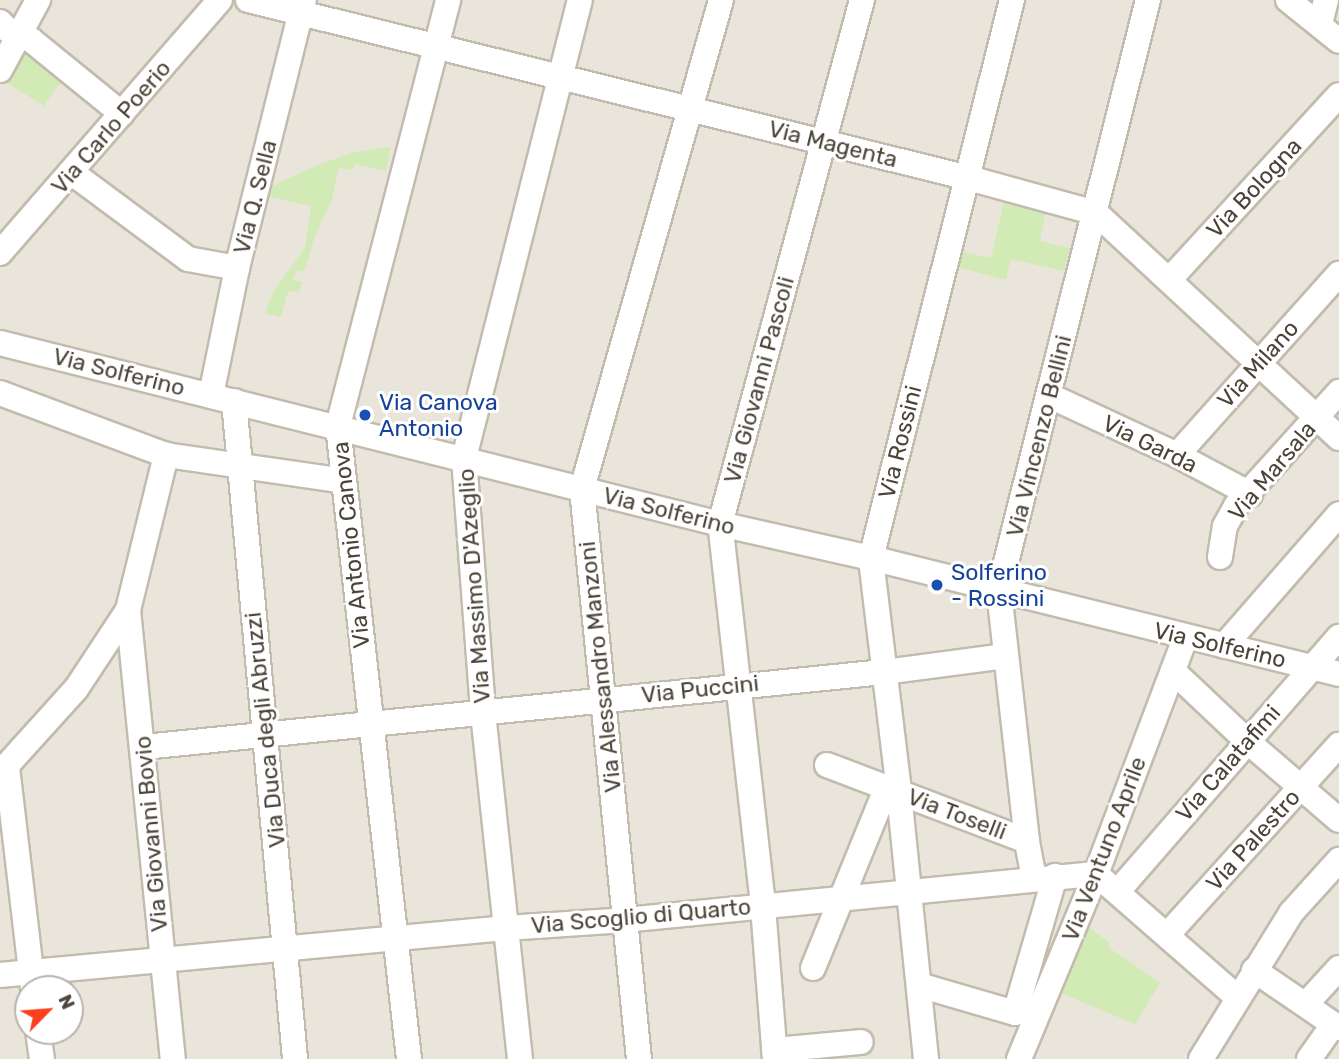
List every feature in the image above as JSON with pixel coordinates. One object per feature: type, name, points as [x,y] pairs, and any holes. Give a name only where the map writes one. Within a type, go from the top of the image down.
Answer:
[{"type":"street","points":[[0,70],[10,28],[38,0]]},
{"type":"street","name":"Via Carlo Poerio","points":[[0,253],[220,0]]},
{"type":"street","name":"Via Magenta","points":[[248,0],[302,7],[435,46],[965,177],[1096,213],[1339,438]]},
{"type":"street","name":"Via Antonio Canova","points":[[409,1059],[338,426],[448,0]]},
{"type":"street","name":"Via Massimo D'Azeglio","points":[[520,1059],[484,711],[464,458],[580,0]]},
{"type":"street","name":"Via Alessandro Manzoni","points":[[639,1059],[582,489],[688,108],[721,0]]},
{"type":"street","name":"Via Giovanni Pascoli","points":[[774,1054],[763,905],[720,524],[862,0]]},
{"type":"street","name":"Via Rossini","points":[[926,1059],[910,892],[893,789],[884,672],[871,558],[965,177],[1012,0]]},
{"type":"street","name":"Via Vincenzo Bellini","points":[[1044,877],[1027,841],[999,590],[1148,0]]},
{"type":"street","points":[[1288,0],[1339,41]]},
{"type":"street","name":"Via Q. Sella","points":[[223,398],[237,268],[302,7]]},
{"type":"street","points":[[10,28],[31,40],[122,114]]},
{"type":"street","name":"Via Bologna","points":[[1169,280],[1339,95]]},
{"type":"street","points":[[71,172],[188,259],[237,268]]},
{"type":"street","name":"Via Milano","points":[[1177,455],[1339,274]]},
{"type":"street","name":"Via Solferino","points":[[0,343],[720,524],[871,558],[1185,638],[1339,674]]},
{"type":"street","name":"Via Marsala","points":[[1220,557],[1226,526],[1236,506],[1250,494],[1339,392]]},
{"type":"street","points":[[0,393],[166,455],[344,481]]},
{"type":"street","name":"Via Garda","points":[[1049,396],[1177,455],[1250,494]]},
{"type":"street","name":"Via Duca degli Abruzzi","points":[[223,398],[239,466],[267,734],[295,1059]]},
{"type":"street","points":[[31,975],[3,770],[76,689],[128,610],[166,455]]},
{"type":"street","points":[[1224,646],[1339,514]]},
{"type":"street","name":"Via Giovanni Bovio","points":[[128,610],[144,747],[173,1059]]},
{"type":"street","name":"Via Calatafimi","points":[[1118,891],[1339,637]]},
{"type":"street","name":"Via Ventuno Aprile","points":[[1019,1059],[1096,873],[1185,638]]},
{"type":"street","name":"Via Puccini","points":[[144,747],[884,672],[1005,656]]},
{"type":"street","points":[[1173,671],[1247,741],[1339,820]]},
{"type":"street","name":"Via Palestro","points":[[1168,934],[1339,746]]},
{"type":"street","name":"Via Toselli","points":[[827,765],[1027,841]]},
{"type":"street","name":"Via Toselli","points":[[813,968],[842,897],[893,789]]},
{"type":"street","points":[[1201,1059],[1291,913],[1339,860]]},
{"type":"street","points":[[1096,873],[1237,997]]},
{"type":"street","name":"Via Scoglio di Quarto","points":[[69,975],[163,960],[506,928],[625,920],[1096,873]]},
{"type":"street","points":[[919,985],[1015,1013],[1044,877]]},
{"type":"street","points":[[1306,1004],[1339,968]]},
{"type":"street","points":[[1254,970],[1336,1027],[1309,1059]]},
{"type":"street","points":[[774,1054],[860,1042]]},
{"type":"shaded area","points":[[0,0],[1339,0],[1339,1059],[0,1059]]},
{"type":"green space","points":[[24,46],[63,79],[44,106],[4,81]]},
{"type":"green space","points":[[391,147],[386,171],[355,164],[353,170],[339,168],[331,202],[315,236],[304,272],[297,270],[293,280],[302,282],[299,292],[288,291],[281,317],[265,313],[272,294],[305,247],[311,206],[267,196],[270,187],[320,164],[355,152]]},
{"type":"green space","points":[[1004,202],[1046,211],[1040,241],[1070,248],[1064,271],[1011,259],[1006,280],[953,266],[958,251],[991,258]]},
{"type":"green space","points":[[1084,924],[1110,943],[1108,947],[1160,983],[1135,1024],[1058,992]]},
{"type":"place","name":"Via Canova Antonio","points":[[365,415]]},
{"type":"place","name":"Solferino - Rossini","points":[[937,585]]}]
